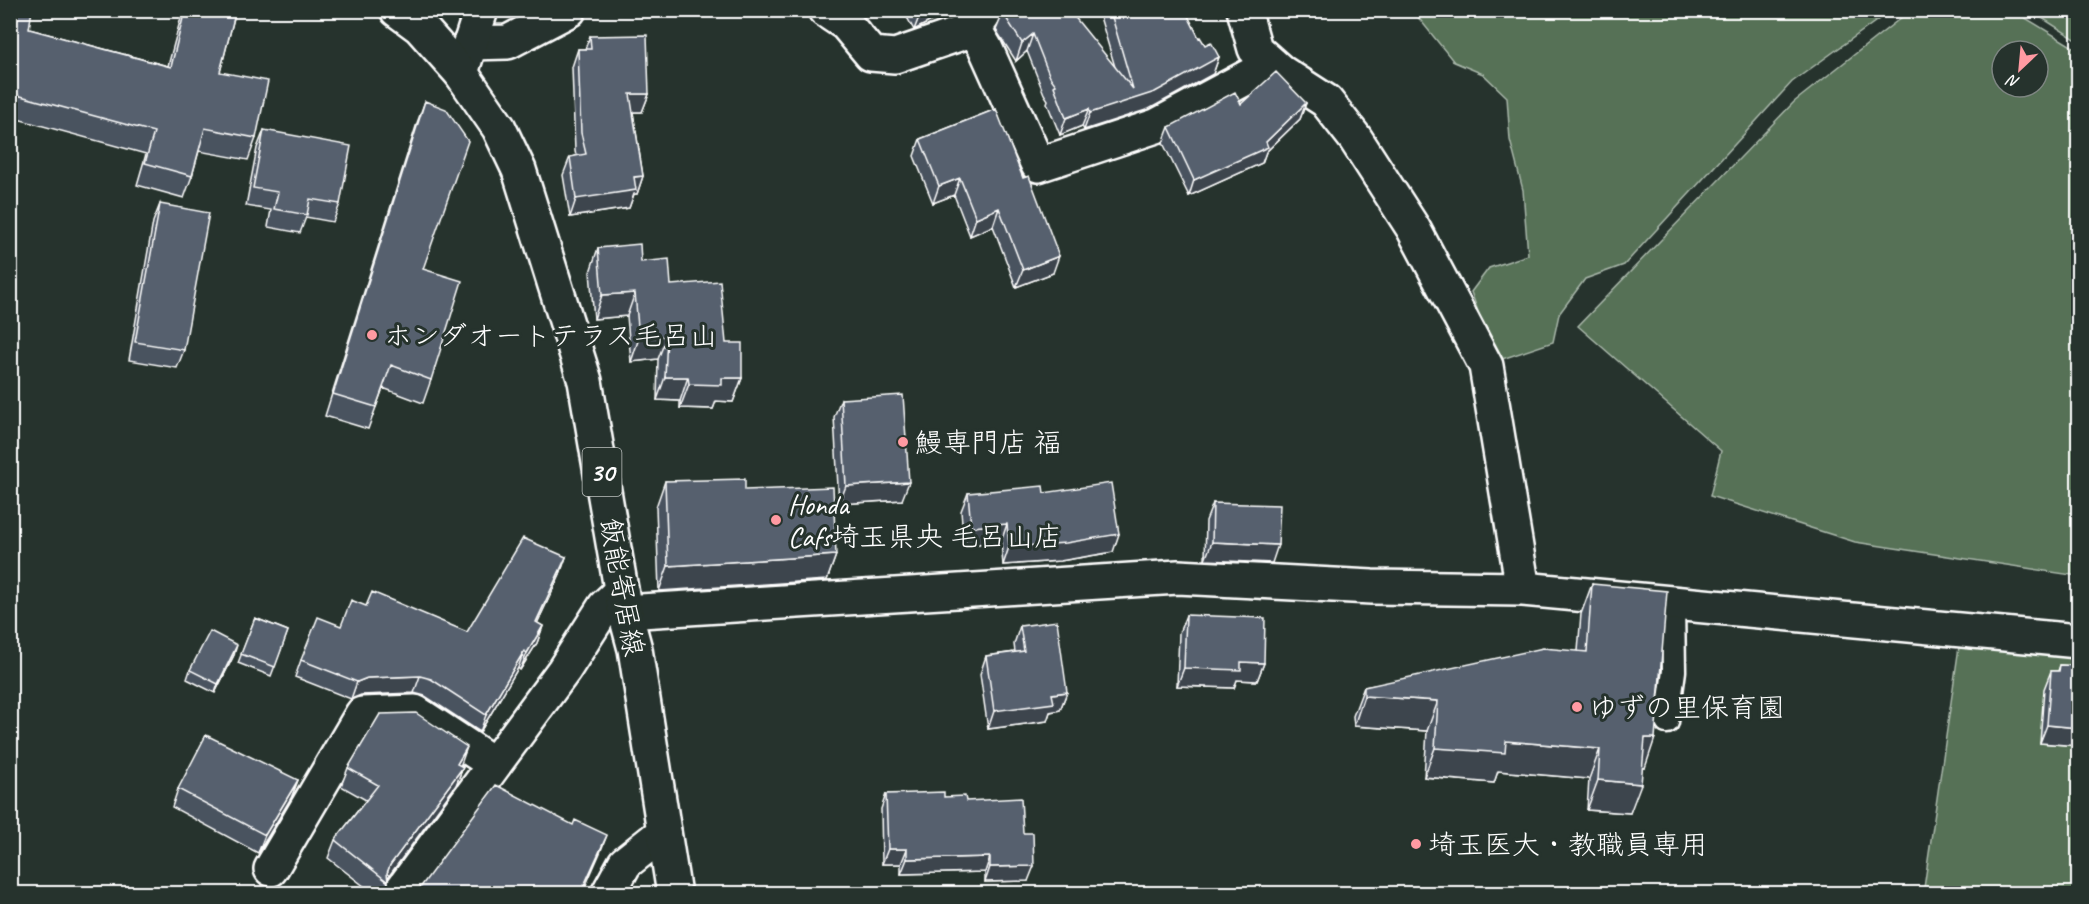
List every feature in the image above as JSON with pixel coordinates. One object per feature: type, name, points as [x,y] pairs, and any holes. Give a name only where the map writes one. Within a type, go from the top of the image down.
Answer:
[{"type":"street","name":"飯能寄居線","points":[[397,10],[466,58],[519,170],[556,281],[585,381],[623,602],[635,649],[674,894]]},
{"type":"street","points":[[466,58],[481,10]]},
{"type":"street","points":[[466,58],[508,42],[568,10]]},
{"type":"street","points":[[825,10],[846,24],[871,54],[895,56],[981,20],[985,47],[1038,165],[1156,126],[1272,64]]},
{"type":"street","points":[[1244,10],[1256,49],[1272,64],[1326,101],[1355,138],[1413,228],[1486,366],[1523,589]]},
{"type":"street","points":[[399,894],[564,670],[605,606],[623,602],[1178,577],[1372,586],[1523,589],[1674,605],[1700,604],[2079,641]]},
{"type":"street","points":[[271,869],[362,714],[415,712],[494,764]]},
{"type":"street","points":[[608,894],[625,863],[664,832]]},
{"type":"lane","points":[[1666,722],[1671,705],[1674,671],[1674,605]]},
{"type":"green space","points":[[1911,10],[2014,11],[2078,50],[2078,576],[1855,542],[1710,496],[1721,451],[1578,326],[1794,102]]},
{"type":"green space","points":[[1413,11],[1890,11],[1792,82],[1624,265],[1585,279],[1559,314],[1553,342],[1496,361],[1471,292],[1489,268],[1528,255],[1523,190],[1510,140],[1507,97],[1483,74],[1454,62]]},
{"type":"green space","points":[[2029,11],[2078,11],[2078,41],[2036,14]]},
{"type":"green space","points":[[1959,647],[2078,657],[2078,893],[1954,894],[1924,888]]},
{"type":"building","points":[[10,10],[32,10],[29,29],[171,67],[185,10],[236,10],[220,72],[268,81],[256,138],[205,128],[192,176],[145,163],[154,132],[13,94],[12,99],[10,98]]},
{"type":"building","points":[[1005,10],[1069,10],[1133,89],[1110,10],[1185,10],[1199,38],[1205,45],[1211,42],[1219,57],[1155,92],[1090,113],[1089,109],[1066,118],[1054,86],[1056,85],[1050,77],[1033,34],[1022,43],[1003,13]]},
{"type":"building","points":[[647,35],[649,94],[630,94],[643,176],[634,177],[636,190],[576,199],[570,157],[586,154],[581,133],[578,49],[591,49],[590,36]]},
{"type":"building","points":[[1276,72],[1306,103],[1266,142],[1268,147],[1194,180],[1169,127],[1235,92],[1241,104]]},
{"type":"building","points":[[425,101],[446,109],[468,141],[423,269],[462,281],[431,380],[391,365],[376,407],[333,394]]},
{"type":"building","points":[[996,109],[1023,178],[1029,176],[1059,256],[1023,270],[999,208],[976,218],[960,178],[939,186],[920,139]]},
{"type":"building","points":[[264,130],[351,146],[340,204],[310,199],[307,215],[274,209],[278,192],[253,188]]},
{"type":"building","points":[[160,204],[209,213],[184,350],[135,342]]},
{"type":"building","points":[[640,244],[641,262],[669,259],[671,285],[720,281],[726,343],[742,343],[742,378],[722,378],[722,385],[689,384],[688,377],[665,377],[667,336],[639,338],[635,293],[602,295],[598,248]]},
{"type":"building","points":[[903,395],[909,482],[846,486],[841,399]]},
{"type":"building","points":[[745,479],[745,490],[833,487],[836,555],[668,566],[665,481]]},
{"type":"building","points":[[1111,483],[1119,534],[1066,543],[1009,547],[1007,524],[971,527],[968,493],[1043,486],[1044,493]]},
{"type":"building","points":[[1213,503],[1280,505],[1278,545],[1212,542]]},
{"type":"building","points":[[523,538],[566,557],[536,622],[543,626],[527,653],[524,651],[486,715],[431,679],[420,676],[367,678],[357,682],[301,660],[318,617],[341,626],[351,600],[366,606],[372,592],[467,632]]},
{"type":"building","points":[[1592,584],[1667,591],[1655,738],[1645,738],[1641,784],[1598,780],[1600,749],[1506,741],[1505,753],[1435,748],[1438,701],[1364,696],[1364,687],[1543,648],[1587,652]]},
{"type":"building","points":[[1186,615],[1265,618],[1264,663],[1241,662],[1241,670],[1184,668]]},
{"type":"building","points":[[255,618],[288,631],[275,667],[241,654]]},
{"type":"building","points":[[1057,621],[1067,692],[1052,694],[1054,703],[994,711],[986,656],[1024,651],[1020,626]]},
{"type":"building","points":[[210,631],[237,645],[218,684],[190,670]]},
{"type":"building","points":[[2060,665],[2079,666],[2079,728],[2047,725],[2051,671],[2059,671]]},
{"type":"building","points":[[416,713],[467,747],[457,764],[463,767],[390,865],[387,873],[388,882],[335,840],[378,785],[348,768],[380,714]]},
{"type":"building","points":[[206,735],[298,780],[265,835],[178,789]]},
{"type":"building","points":[[496,785],[573,825],[575,820],[607,835],[580,894],[413,894],[420,888]]},
{"type":"building","points":[[944,792],[944,797],[965,796],[966,801],[1021,798],[1023,833],[1033,833],[1034,866],[990,867],[990,857],[907,859],[907,849],[888,849],[886,794]]},
{"type":"place","name":"ホンダオートテラス毛呂山","points":[[372,335]]},
{"type":"place","name":"鰻専門店 福","points":[[903,442]]},
{"type":"place","name":"Honda Cafs埼玉県央 毛呂山店","points":[[776,520]]},
{"type":"place","name":"ゆずの里保育園","points":[[1577,707]]},
{"type":"place","name":"埼玉医大・教職員専用","points":[[1416,844]]}]
